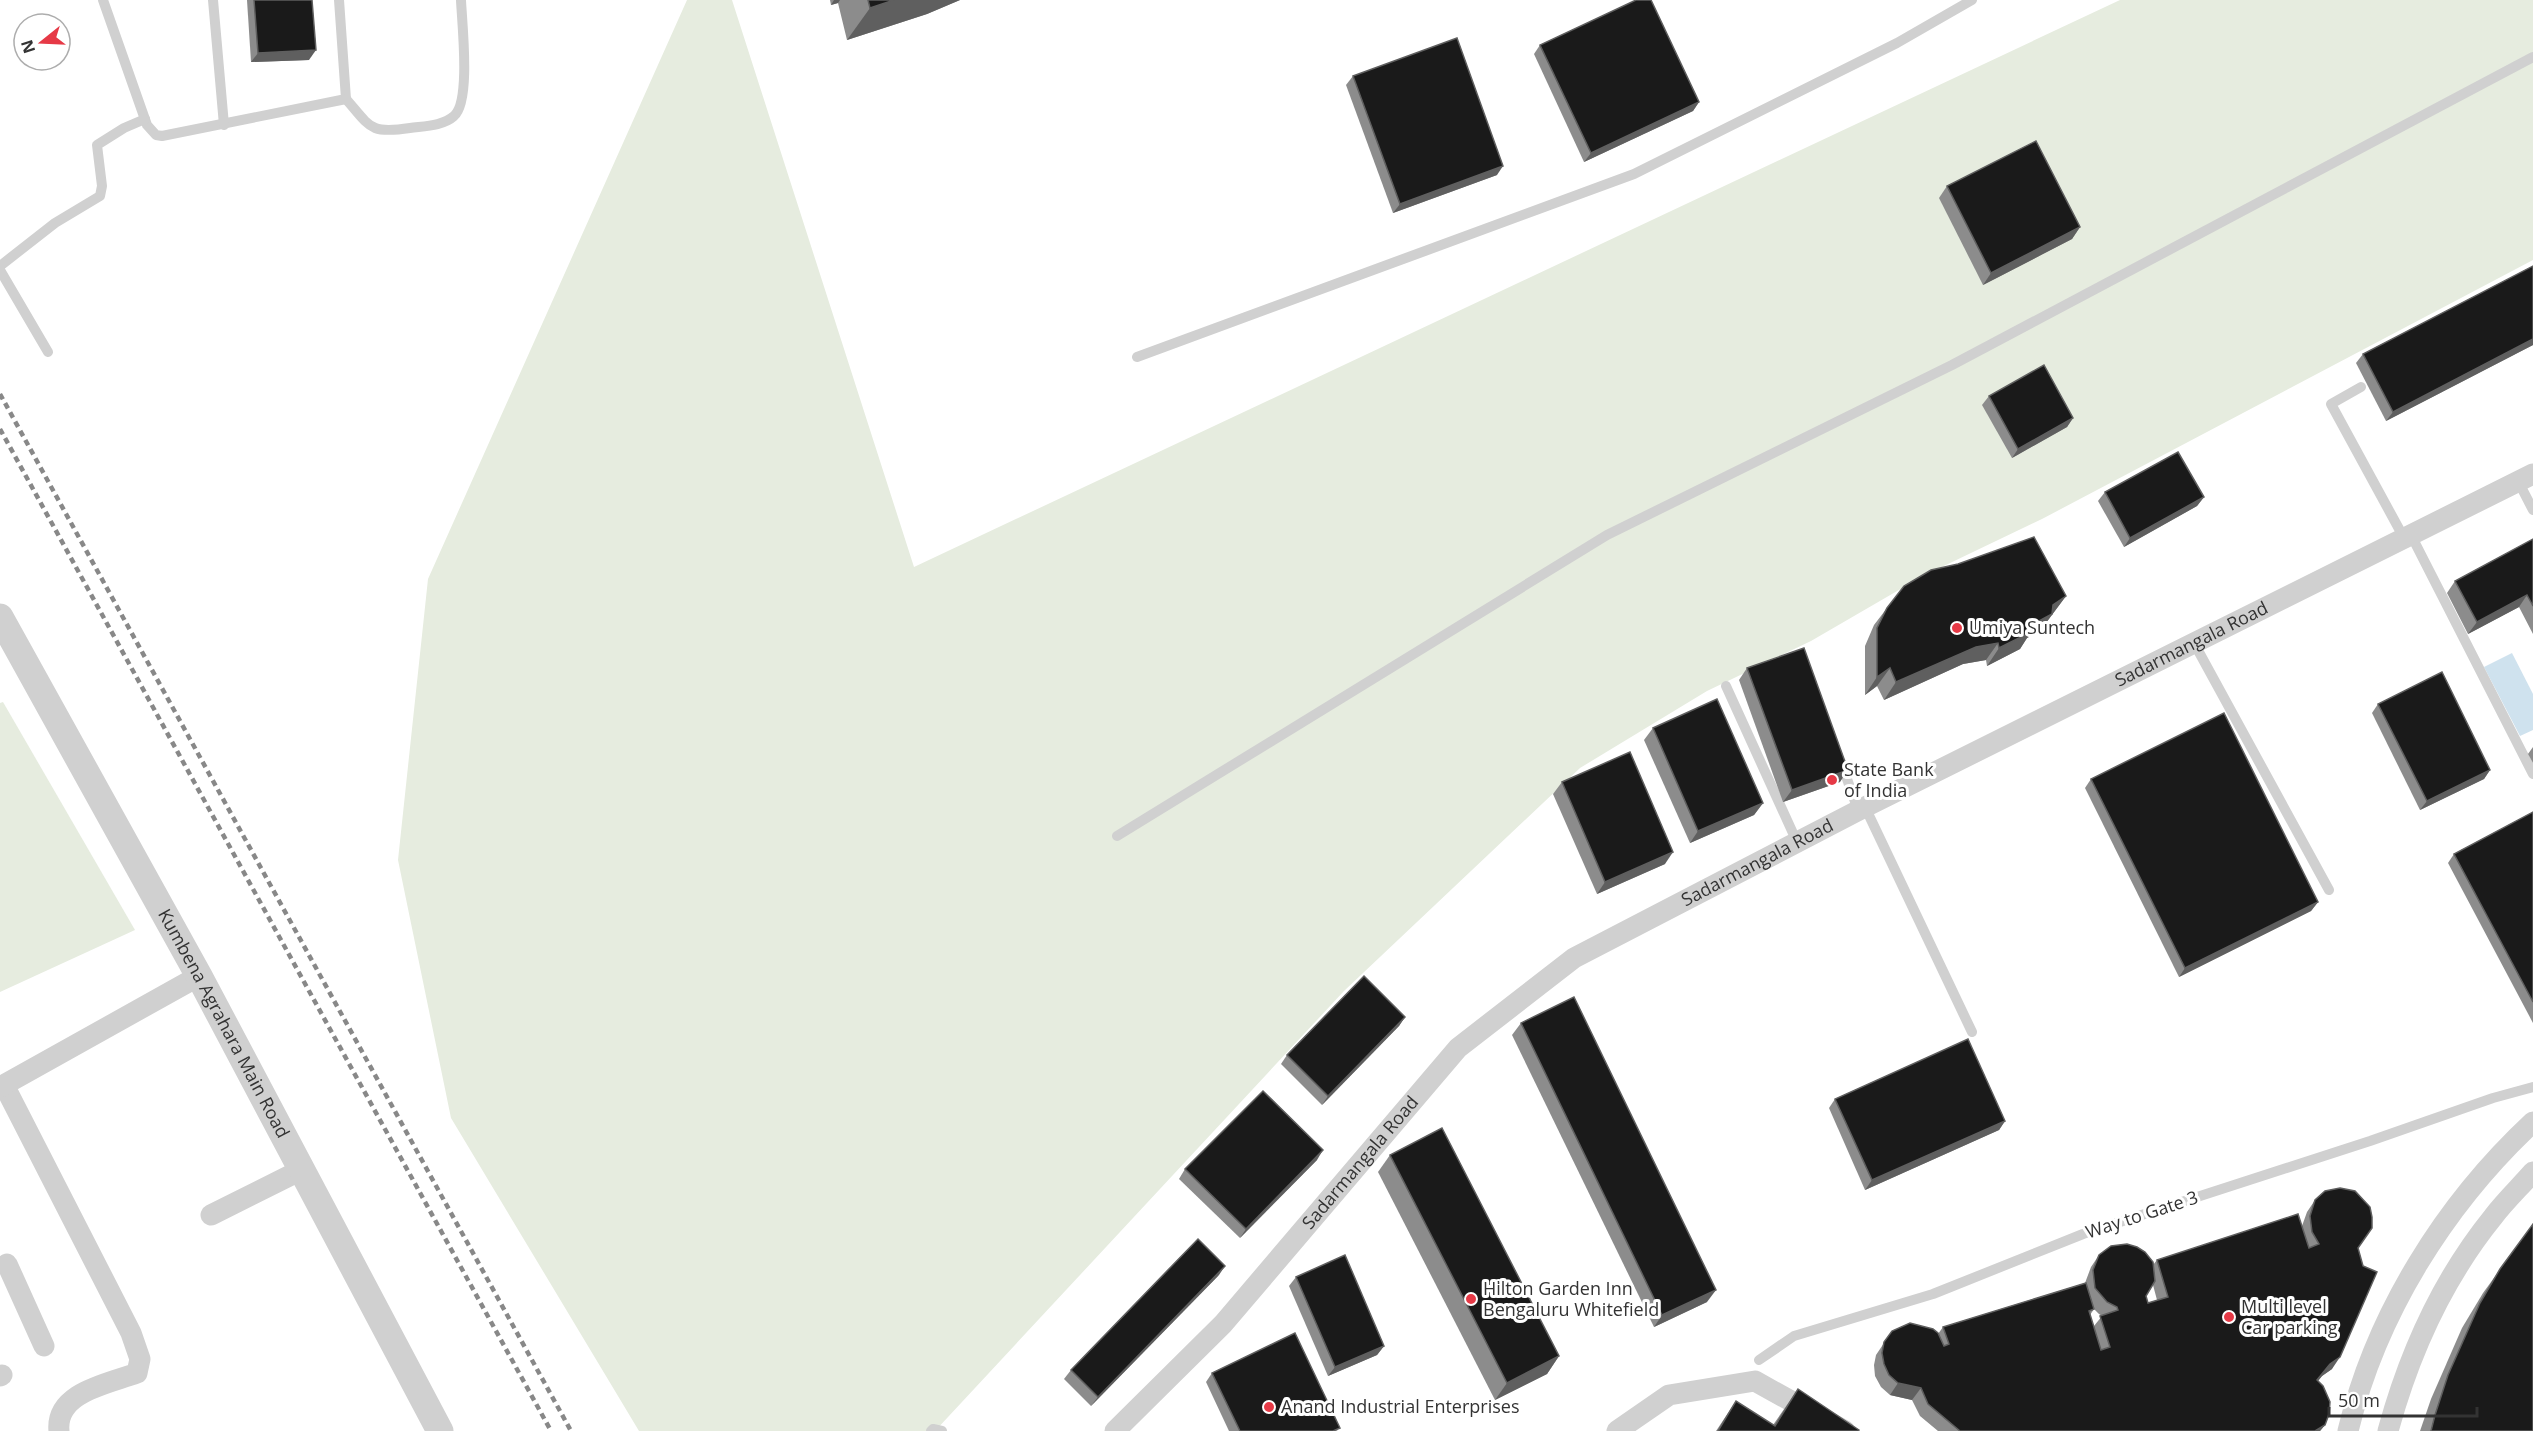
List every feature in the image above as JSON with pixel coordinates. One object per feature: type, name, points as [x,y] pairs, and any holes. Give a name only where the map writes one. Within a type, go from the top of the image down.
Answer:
[{"type":"street","name":"Sadarmangala Road","points":[[1115,1431],[1223,1324],[1458,1048],[1574,958],[1861,809],[2526,477]]},
{"type":"street","name":"Kumbena Agrahara Main Road","points":[[0,617],[199,976],[440,1431]]},
{"type":"street","points":[[59,1431],[58,1419],[67,1402],[137,1373],[140,1359],[131,1333],[2,1086],[199,976]]},
{"type":"street","points":[[2348,1431],[2369,1362],[2387,1320],[2430,1244],[2472,1186],[2533,1122]]},
{"type":"street","points":[[211,1215],[301,1170]]},
{"type":"street","points":[[2388,1431],[2398,1396],[2421,1336],[2451,1275],[2493,1217],[2533,1172]]},
{"type":"street","points":[[2,1260],[44,1346]]},
{"type":"street","points":[[1617,1431],[1669,1395],[1755,1381],[1845,1431]]},
{"type":"lane","points":[[103,0],[145,119],[151,131],[162,136],[346,99]]},
{"type":"lane","points":[[213,0],[224,125]]},
{"type":"lane","points":[[339,0],[346,99],[369,126],[382,131],[440,124],[455,116],[460,109],[464,94],[461,0]]},
{"type":"lane","points":[[1137,357],[1634,174],[1897,42],[1972,0]]},
{"type":"lane","points":[[1118,836],[1607,535],[1952,365],[2533,57]]},
{"type":"lane","points":[[48,352],[0,268],[55,223],[98,198],[102,190],[97,145],[123,128],[145,119]]},
{"type":"lane","points":[[2361,387],[2331,404],[2407,536],[2533,774]]},
{"type":"lane","points":[[2526,477],[2533,510]]},
{"type":"lane","points":[[2194,642],[2329,890]]},
{"type":"lane","points":[[1726,686],[1797,842]]},
{"type":"lane","points":[[1837,750],[1861,809],[1972,1032]]},
{"type":"lane","name":"Way to Gate 3","points":[[1759,1360],[1794,1336],[1933,1294],[2083,1234],[2370,1141],[2493,1098],[2533,1087]]},
{"type":"lane","points":[[931,1431],[933,1429],[942,1431]]},
{"type":"shaded area","points":[[687,0],[732,0],[914,567],[2120,0],[2533,0],[2533,260],[2042,519],[1923,576],[1811,641],[1707,691],[1580,768],[1344,991],[935,1431],[639,1431],[451,1118],[398,860],[428,579]]},
{"type":"shaded area","points":[[3,702],[135,930],[0,992],[0,703]]},
{"type":"water","points":[[2512,653],[2533,694],[2533,730],[2520,736],[2484,667]]},
{"type":"building","points":[[254,0],[312,0],[316,50],[258,53]]},
{"type":"building","points":[[868,0],[894,0],[870,8]]},
{"type":"building","points":[[1636,0],[1651,0],[1699,102],[1591,153],[1540,45]]},
{"type":"building","points":[[1457,38],[1503,166],[1400,204],[1353,76]]},
{"type":"building","points":[[2036,141],[2080,227],[1991,273],[1947,186]]},
{"type":"building","points":[[2533,266],[2533,339],[2393,412],[2363,354]]},
{"type":"building","points":[[2044,365],[2073,418],[2018,449],[1989,396]]},
{"type":"building","points":[[2178,452],[2204,497],[2130,538],[2105,492]]},
{"type":"building","name":"Umiya Suntech","points":[[2034,537],[2066,596],[2053,605],[2052,614],[2037,622],[2033,631],[1999,648],[1998,643],[1976,647],[1896,682],[1890,668],[1877,677],[1877,628],[1887,608],[1904,586],[1931,570],[1958,564]]},
{"type":"building","points":[[2533,539],[2533,606],[2527,595],[2477,622],[2455,581]]},
{"type":"building","points":[[1804,648],[1848,770],[1792,790],[1747,668]]},
{"type":"building","points":[[2442,672],[2490,770],[2427,801],[2378,704]]},
{"type":"building","points":[[1717,699],[1763,803],[1698,831],[1653,728]]},
{"type":"building","points":[[2224,713],[2318,902],[2185,968],[2091,779]]},
{"type":"building","points":[[1630,752],[1673,852],[1605,882],[1562,782]]},
{"type":"building","points":[[2533,812],[2533,1002],[2454,854]]},
{"type":"building","points":[[1364,976],[1405,1017],[1328,1096],[1287,1055]]},
{"type":"building","points":[[1574,997],[1716,1290],[1662,1315],[1521,1023]]},
{"type":"building","points":[[1968,1039],[2005,1121],[1872,1180],[1835,1099]]},
{"type":"building","points":[[1263,1091],[1323,1150],[1246,1229],[1185,1169]]},
{"type":"building","points":[[1442,1128],[1559,1356],[1507,1383],[1390,1155]]},
{"type":"building","name":"Multi level Car parking","points":[[2340,1188],[2355,1191],[2370,1207],[2372,1228],[2358,1248],[2363,1266],[2377,1272],[2340,1357],[2330,1364],[2317,1380],[2323,1386],[2330,1402],[2325,1425],[2315,1431],[1960,1431],[1928,1404],[1921,1388],[1898,1383],[1889,1375],[1884,1364],[1882,1353],[1884,1342],[1892,1331],[1910,1323],[1933,1329],[1938,1333],[1944,1346],[1949,1344],[1943,1327],[2086,1283],[2094,1309],[2089,1311],[2101,1350],[2110,1347],[2100,1316],[2118,1310],[2117,1307],[2107,1302],[2095,1288],[2093,1270],[2099,1255],[2111,1246],[2127,1244],[2137,1247],[2145,1252],[2153,1262],[2155,1281],[2146,1296],[2148,1303],[2168,1297],[2157,1260],[2298,1214],[2309,1248],[2319,1244],[2312,1232],[2310,1216],[2315,1200],[2325,1191]]},
{"type":"building","points":[[2533,1224],[2533,1431],[2431,1431],[2448,1375],[2480,1303],[2500,1269]]},
{"type":"building","points":[[1198,1239],[1225,1266],[1098,1397],[1071,1370]]},
{"type":"building","points":[[1345,1255],[1384,1346],[1335,1367],[1296,1277]]},
{"type":"building","name":"Anand Industrial Enterprises","points":[[1295,1333],[1340,1428],[1333,1431],[1240,1431],[1212,1373]]},
{"type":"building","points":[[1798,1389],[1859,1430],[1718,1431],[1736,1401],[1775,1426]]},
{"type":"railway","points":[[0,394],[571,1431]]},
{"type":"railway","points":[[0,429],[551,1431]]},
{"type":"place","name":"Umiya Suntech","points":[[1957,628]]},
{"type":"place","name":"State Bank of India","points":[[1832,780]]},
{"type":"place","name":"Hilton Garden Inn Bengaluru Whitefield","points":[[1471,1299]]},
{"type":"place","name":"Multi level Car parking","points":[[2229,1317]]},
{"type":"place","name":"Anand Industrial Enterprises","points":[[1269,1407]]}]
